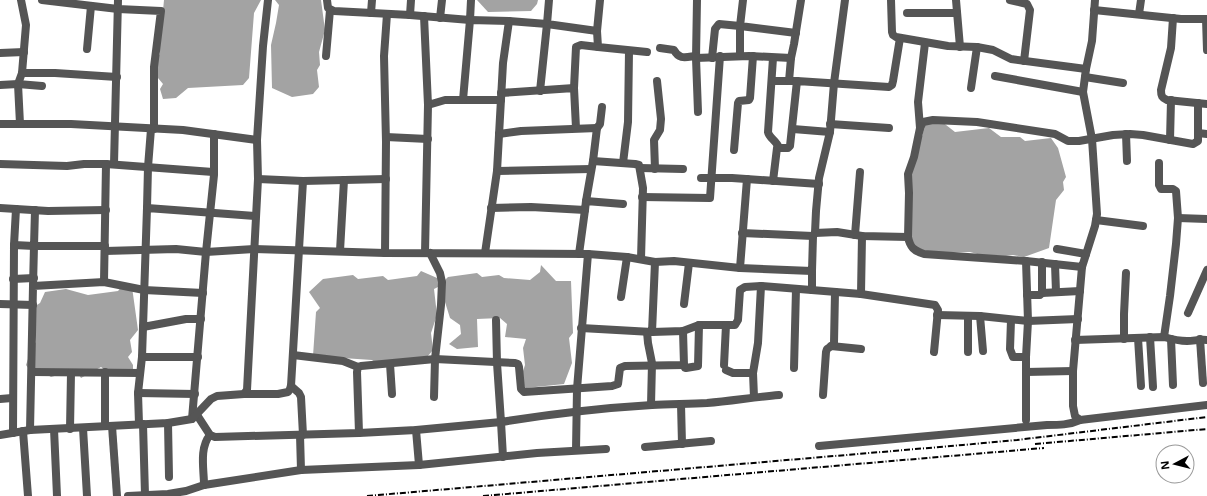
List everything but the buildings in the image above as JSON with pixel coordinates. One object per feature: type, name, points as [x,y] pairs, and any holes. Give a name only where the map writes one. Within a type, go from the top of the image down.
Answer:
[{"type":"street","points":[[20,124],[18,84],[22,73],[26,25],[21,0]]},
{"type":"street","points":[[42,0],[118,9],[161,11],[154,66],[153,129],[148,166],[142,357],[138,393],[145,495]]},
{"type":"street","points":[[104,282],[106,210],[110,164],[116,126],[118,0]]},
{"type":"street","points":[[244,394],[247,384],[258,179],[257,140],[263,46],[268,0]]},
{"type":"street","points":[[326,56],[330,10],[328,8],[327,0]]},
{"type":"street","points":[[372,0],[372,12]]},
{"type":"street","points":[[410,15],[411,0]]},
{"type":"street","points":[[440,18],[442,0]]},
{"type":"street","points":[[463,100],[471,0]]},
{"type":"street","points":[[540,91],[549,0]]},
{"type":"street","points":[[598,46],[597,31],[600,0]]},
{"type":"street","points":[[698,0],[696,57],[698,112]]},
{"type":"street","points":[[740,56],[740,26],[743,0]]},
{"type":"street","points":[[773,181],[777,148],[790,147],[793,129],[793,81],[791,58],[801,0]]},
{"type":"street","points":[[812,290],[814,234],[819,184],[830,128],[834,83],[845,0]]},
{"type":"street","points":[[891,0],[892,32],[893,35],[900,38],[948,46],[977,47],[997,52],[1007,58],[1085,73],[1123,83]]},
{"type":"street","points":[[956,0],[960,46]]},
{"type":"street","points":[[1010,0],[1027,4],[1030,10],[1024,61]]},
{"type":"street","points":[[1080,420],[1073,412],[1074,340],[1078,319],[1082,267],[1096,220],[1097,208],[1092,139],[1083,92],[1085,73],[1092,41],[1095,0]]},
{"type":"street","points":[[1139,14],[1141,0]]},
{"type":"street","points":[[87,49],[91,6]]},
{"type":"street","points":[[330,10],[470,20],[509,21],[547,24],[597,31]]},
{"type":"street","points":[[1094,10],[1173,18],[1206,19],[1207,50]]},
{"type":"street","points":[[907,14],[957,13]]},
{"type":"street","points":[[385,253],[386,137],[384,56],[387,14]]},
{"type":"street","points":[[424,16],[428,105],[428,253],[440,273],[442,282],[435,359],[434,397]]},
{"type":"street","points":[[1173,18],[1171,48],[1161,90],[1162,97],[1171,100],[1207,104]]},
{"type":"street","points":[[485,253],[496,172],[503,63],[509,21]]},
{"type":"street","points":[[712,58],[714,34],[718,25],[740,26],[796,33]]},
{"type":"street","points":[[772,81],[834,83],[885,87],[892,85],[900,38]]},
{"type":"street","points":[[920,128],[918,102],[925,43]]},
{"type":"street","points":[[576,128],[574,88],[576,47],[581,45],[598,46],[647,52]]},
{"type":"street","points":[[971,88],[977,47]]},
{"type":"street","points":[[660,48],[674,50],[676,54],[680,56],[712,58],[720,56],[791,58]]},
{"type":"street","points":[[623,163],[628,122],[629,50]]},
{"type":"street","points":[[0,53],[24,52]]},
{"type":"street","points":[[642,197],[710,198],[720,56]]},
{"type":"street","points":[[734,150],[738,103],[739,101],[749,100],[750,98],[753,56]]},
{"type":"street","points":[[773,58],[769,134],[776,141],[779,148]]},
{"type":"street","points":[[22,73],[55,73],[117,77]]},
{"type":"street","points":[[995,76],[1083,92]]},
{"type":"street","points":[[654,169],[654,140],[660,130],[661,119],[657,81]]},
{"type":"street","points":[[0,85],[18,84],[42,86]]},
{"type":"street","points":[[428,105],[445,100],[463,100],[574,88]]},
{"type":"street","points":[[1170,140],[1171,100]]},
{"type":"street","points":[[1082,267],[1042,262],[924,254],[916,252],[910,245],[908,237],[908,174],[914,157],[920,128],[923,122],[933,120],[977,122],[1055,134],[1068,141],[1126,134],[1143,135],[1195,144],[1198,141],[1198,103]]},
{"type":"street","points":[[579,254],[597,128],[600,124],[602,107]]},
{"type":"street","points":[[0,124],[116,126],[183,130],[257,140]]},
{"type":"street","points":[[499,134],[522,131],[597,128]]},
{"type":"street","points":[[793,129],[889,128]]},
{"type":"street","points":[[1198,133],[1207,134]]},
{"type":"street","points":[[214,134],[214,176],[200,318],[195,394],[195,417],[210,435],[228,438],[416,430],[501,422],[576,412],[651,405],[706,403],[779,395]]},
{"type":"street","points":[[1126,134],[1127,161]]},
{"type":"street","points":[[386,137],[428,139]]},
{"type":"street","points":[[496,172],[623,163],[638,164],[640,168],[642,197],[641,259]]},
{"type":"street","points":[[1159,163],[1159,185],[1161,189],[1176,191],[1178,218],[1167,338],[1173,385]]},
{"type":"street","points":[[0,164],[60,166],[110,164],[213,172]]},
{"type":"street","points":[[640,168],[683,169]]},
{"type":"street","points":[[860,172],[858,235],[861,294]]},
{"type":"street","points":[[701,178],[746,179],[819,184]]},
{"type":"street","points":[[258,179],[303,181],[386,179]]},
{"type":"street","points":[[740,268],[746,179]]},
{"type":"street","points":[[340,251],[344,180]]},
{"type":"street","points":[[0,435],[54,429],[168,423],[195,417],[211,398],[222,395],[284,393],[290,390],[303,181]]},
{"type":"street","points":[[586,201],[623,204]]},
{"type":"street","points":[[491,208],[531,207],[585,210]]},
{"type":"street","points":[[0,208],[35,210],[106,210]]},
{"type":"street","points":[[147,208],[210,214],[255,216]]},
{"type":"street","points":[[13,433],[13,304],[16,209]]},
{"type":"street","points":[[28,496],[27,431],[32,372],[35,210]]},
{"type":"street","points":[[1178,218],[1207,219]]},
{"type":"street","points":[[1096,220],[1143,226]]},
{"type":"street","points":[[742,232],[814,234],[838,232],[858,235],[908,237]]},
{"type":"street","points":[[14,245],[145,250],[176,249],[206,252],[254,249],[298,249],[385,253],[588,254],[627,257],[655,262],[812,271]]},
{"type":"street","points":[[1057,249],[1086,254]]},
{"type":"street","points":[[576,450],[577,389],[588,254]]},
{"type":"street","points":[[621,297],[627,257]]},
{"type":"street","points":[[1026,261],[1028,321],[1026,357],[1026,420]]},
{"type":"street","points":[[651,405],[652,366],[648,343],[655,262]]},
{"type":"street","points":[[1042,262],[1042,293]]},
{"type":"street","points":[[684,304],[688,263]]},
{"type":"street","points":[[1055,264],[1056,292]]},
{"type":"street","points":[[1188,313],[1207,270]]},
{"type":"street","points":[[1124,339],[1126,273]]},
{"type":"street","points":[[14,279],[34,282],[104,282],[144,290],[203,292]]},
{"type":"street","points":[[581,328],[649,332],[683,331],[699,325],[735,325],[737,322],[740,290],[745,287],[761,286],[861,294],[936,305],[938,308],[934,352]]},
{"type":"street","points":[[754,397],[753,373],[758,343],[761,286]]},
{"type":"street","points":[[794,368],[796,289]]},
{"type":"street","points":[[823,395],[826,352],[827,349],[834,343],[835,292]]},
{"type":"street","points":[[1027,295],[1056,292],[1080,292]]},
{"type":"street","points":[[0,304],[34,305]]},
{"type":"street","points":[[937,315],[980,316],[1028,321],[1078,319]]},
{"type":"street","points":[[968,316],[968,352]]},
{"type":"street","points":[[980,316],[983,351]]},
{"type":"street","points":[[143,327],[200,318]]},
{"type":"street","points":[[496,320],[497,363],[504,457]]},
{"type":"street","points":[[1011,320],[1010,352],[1013,357],[1026,357]]},
{"type":"street","points":[[293,355],[343,361],[358,367],[435,359],[515,363],[518,364],[521,389],[524,392],[577,389],[615,386],[618,384],[620,370],[622,367],[684,365],[686,368],[698,366],[699,325]]},
{"type":"street","points":[[726,325],[725,367],[733,373],[753,373]]},
{"type":"street","points":[[683,331],[684,365]]},
{"type":"street","points":[[1150,337],[1153,387]]},
{"type":"street","points":[[1074,340],[1150,337],[1186,341],[1204,340],[1203,383]]},
{"type":"street","points":[[1138,338],[1141,386]]},
{"type":"street","points":[[831,346],[861,349]]},
{"type":"street","points":[[142,357],[198,357]]},
{"type":"street","points":[[390,364],[392,394]]},
{"type":"street","points":[[358,367],[359,433]]},
{"type":"street","points":[[1026,372],[1073,371]]},
{"type":"street","points":[[32,372],[140,373]]},
{"type":"street","points":[[105,372],[109,426],[117,496]]},
{"type":"street","points":[[70,429],[71,373]]},
{"type":"street","points":[[291,386],[299,393],[301,397],[301,470]]},
{"type":"street","points":[[138,393],[195,394]]},
{"type":"street","points":[[0,399],[12,398]]},
{"type":"street","points":[[681,404],[682,444]]},
{"type":"street","points":[[819,446],[1047,425],[1061,425],[1080,420],[1207,405]]},
{"type":"street","points":[[168,423],[169,477]]},
{"type":"street","points":[[83,428],[87,496]]},
{"type":"street","points":[[54,429],[57,496]]},
{"type":"street","points":[[416,430],[419,465]]},
{"type":"street","points":[[204,485],[204,448],[205,440],[210,435]]},
{"type":"street","points":[[645,447],[711,441]]},
{"type":"street","points":[[128,496],[168,494],[186,491],[204,485],[301,470],[419,465],[576,450],[606,449]]},
{"type":"shaded area","points":[[164,0],[261,0],[254,13],[249,78],[243,85],[188,88],[176,98],[163,99],[160,89],[163,84],[153,72],[154,61],[160,54],[158,37],[161,32]]},
{"type":"shaded area","points":[[275,0],[321,0],[325,30],[319,52],[320,65],[317,70],[319,87],[313,94],[292,97],[272,88],[271,45],[279,5]]},
{"type":"shaded area","points":[[477,0],[538,0],[537,4],[531,11],[488,12]]},
{"type":"shaded area","points":[[941,121],[955,132],[989,128],[1001,137],[1020,137],[1025,141],[1051,138],[1058,148],[1066,177],[1063,182],[1064,190],[1056,200],[1049,248],[1024,257],[1013,255],[992,258],[970,252],[923,253],[910,239],[911,174],[919,143],[923,134],[922,125]]},
{"type":"shaded area","points":[[541,265],[556,281],[571,281],[573,333],[569,338],[572,363],[564,384],[526,388],[519,383],[525,365],[523,348],[526,339],[505,337],[507,324],[500,318],[477,319],[478,347],[457,349],[449,344],[461,334],[460,325],[450,318],[440,286],[434,289],[437,315],[431,333],[433,350],[427,357],[381,367],[372,360],[313,356],[316,312],[320,308],[309,292],[323,279],[353,275],[358,279],[383,276],[388,280],[417,276],[421,271],[444,281],[448,277],[477,273],[482,277],[499,275],[504,278],[530,280],[540,272]]},
{"type":"shaded area","points":[[122,286],[132,287],[138,330],[130,340],[132,352],[128,357],[133,365],[133,376],[111,374],[101,367],[81,378],[76,370],[51,377],[46,374],[33,375],[26,365],[32,347],[36,342],[32,308],[40,303],[45,292],[66,289],[88,295],[118,291]]},
{"type":"railway","points":[[367,496],[1017,440],[1207,417]]},
{"type":"railway","points":[[1035,444],[1207,429]]},
{"type":"railway","points":[[483,496],[1044,448]]}]
